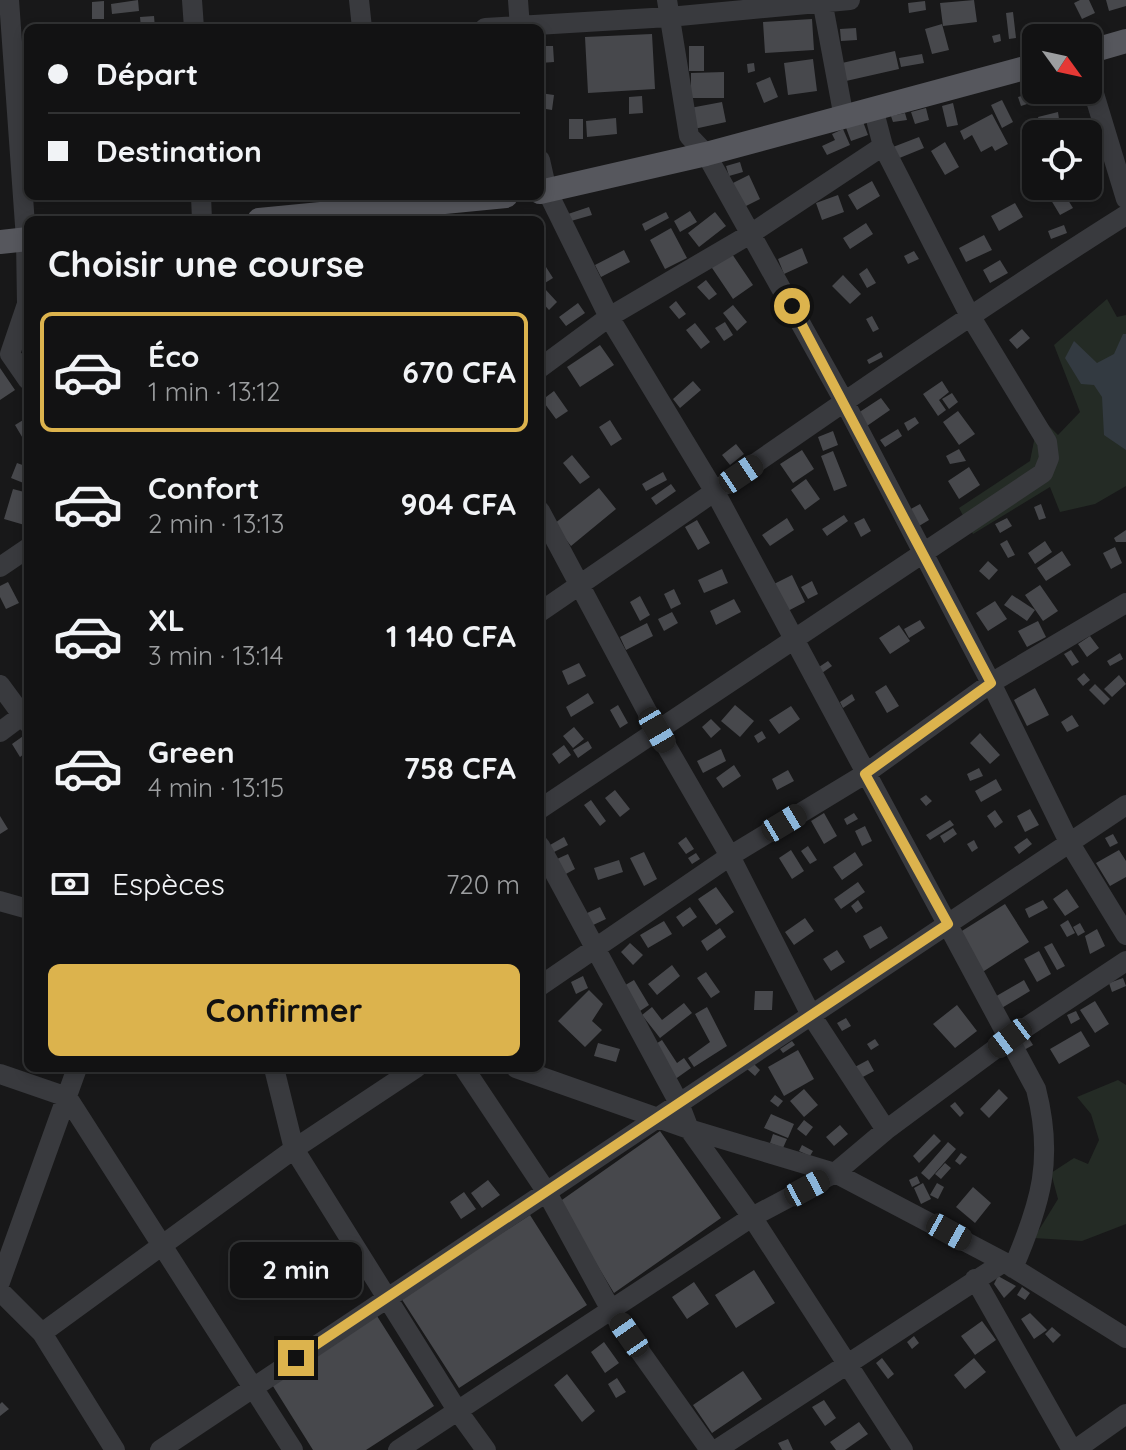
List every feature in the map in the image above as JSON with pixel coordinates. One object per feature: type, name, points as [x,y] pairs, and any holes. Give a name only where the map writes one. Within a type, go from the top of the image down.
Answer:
[{"type":"main road","points":[[1102,48],[1126,41]]},
{"type":"main road","points":[[544,191],[706,154],[1022,69]]},
{"type":"main road","points":[[300,216],[465,200]]},
{"type":"main road","points":[[0,242],[24,239]]},
{"type":"street","points":[[9,0],[24,197]]},
{"type":"street","points":[[192,0],[194,24]]},
{"type":"street","points":[[359,0],[362,24]]},
{"type":"street","points":[[518,0],[520,24]]},
{"type":"street","points":[[537,24],[668,9],[850,0]]},
{"type":"street","points":[[822,2],[844,118]]},
{"type":"street","points":[[668,9],[689,136],[706,154],[845,403],[991,683],[1069,842],[1126,935]]},
{"type":"street","points":[[1097,104],[1126,199]]},
{"type":"street","points":[[544,806],[1043,473],[1049,458],[1047,442],[969,314],[883,146],[873,108]]},
{"type":"street","points":[[544,365],[609,317],[752,233],[883,146]]},
{"type":"street","points":[[467,1072],[546,1191],[612,1312],[713,1450],[975,1279],[1009,1265],[1042,1194],[1045,1124],[1036,1089],[715,492],[609,317],[544,191]]},
{"type":"street","points":[[544,609],[969,314],[1126,215]]},
{"type":"street","points":[[3,360],[24,311]]},
{"type":"street","points":[[3,360],[24,345]]},
{"type":"street","points":[[3,360],[24,377]]},
{"type":"street","points":[[544,518],[657,730],[730,856],[811,1015],[886,1130]]},
{"type":"street","points":[[0,567],[24,551]]},
{"type":"street","points":[[544,983],[730,856],[865,774],[991,683],[1124,609]]},
{"type":"street","points":[[0,685],[24,714]]},
{"type":"street","points":[[0,732],[24,717]]},
{"type":"street","points":[[160,1450],[387,1295],[1126,805]]},
{"type":"street","points":[[544,853],[679,1103],[689,1129],[752,1217],[903,1450]]},
{"type":"street","points":[[0,883],[15,905]]},
{"type":"street","points":[[398,1450],[752,1217],[835,1173],[886,1130],[1010,1038],[1126,961]]},
{"type":"street","points":[[0,1282],[76,1072]]},
{"type":"street","points":[[275,1072],[294,1149],[457,1410],[486,1450]]},
{"type":"street","points":[[42,1333],[163,1248],[294,1149],[410,1072]]},
{"type":"street","points":[[528,1072],[689,1129],[835,1173],[1009,1265],[1126,1338]]},
{"type":"street","points":[[0,1074],[67,1097],[251,1389],[293,1450]]},
{"type":"street","points":[[975,1279],[1074,1450],[1126,1414]]},
{"type":"street","points":[[0,1291],[42,1333],[115,1450]]},
{"type":"shaded area","points":[[1107,299],[1117,317],[1126,315],[1126,486],[1095,504],[1060,512],[1050,487],[973,534],[959,508],[1030,461],[1037,426],[1046,423],[1058,435],[1080,412],[1054,345]]},
{"type":"shaded area","points":[[1123,334],[1126,334],[1126,450],[1104,435],[1102,397],[1094,385],[1081,384],[1065,358],[1074,341],[1097,363],[1114,354]]},
{"type":"shaded area","points":[[1118,1080],[1126,1085],[1126,1224],[1082,1241],[1034,1238],[1058,1199],[1051,1173],[1074,1158],[1088,1164],[1099,1140],[1091,1114],[1077,1097]]},
{"type":"building","points":[[138,0],[139,11],[112,14],[111,4]]},
{"type":"building","points":[[974,0],[977,22],[943,26],[940,3]]},
{"type":"building","points":[[1089,0],[1095,13],[1082,19],[1074,3]]},
{"type":"building","points":[[1106,0],[1126,0],[1126,6],[1109,11]]},
{"type":"building","points":[[104,1],[104,19],[92,19],[92,2]]},
{"type":"building","points":[[925,1],[926,10],[909,13],[908,3]]},
{"type":"building","points":[[1013,12],[1016,38],[1009,39],[1006,13]]},
{"type":"building","points":[[154,16],[155,24],[141,24],[140,17]]},
{"type":"building","points":[[812,19],[814,50],[765,53],[763,22]]},
{"type":"building","points":[[942,24],[949,50],[932,54],[925,29]]},
{"type":"building","points":[[856,28],[857,40],[841,41],[840,29]]},
{"type":"building","points":[[652,34],[655,89],[588,93],[585,37]]},
{"type":"building","points":[[1000,34],[1001,41],[994,43],[992,36]]},
{"type":"building","points":[[544,46],[553,46],[554,62],[544,63]]},
{"type":"building","points":[[689,46],[704,46],[704,71],[689,71]]},
{"type":"building","points":[[895,51],[899,69],[846,81],[842,63]]},
{"type":"building","points":[[922,54],[924,63],[901,67],[899,58]]},
{"type":"building","points":[[813,59],[817,91],[788,95],[784,63]]},
{"type":"building","points":[[754,63],[755,71],[748,73],[747,64]]},
{"type":"building","points":[[724,72],[724,98],[691,98],[691,73]]},
{"type":"building","points":[[770,77],[778,97],[764,103],[756,83]]},
{"type":"building","points":[[544,94],[554,95],[552,110],[544,109]]},
{"type":"building","points":[[642,96],[643,113],[629,114],[629,97]]},
{"type":"building","points":[[1002,100],[1013,122],[1002,128],[991,105]]},
{"type":"building","points":[[722,102],[726,122],[694,129],[690,108]]},
{"type":"building","points":[[953,103],[958,125],[947,127],[942,106]]},
{"type":"building","points":[[926,108],[929,120],[915,124],[911,112]]},
{"type":"building","points":[[1058,112],[1059,119],[1039,120],[1038,117]]},
{"type":"building","points":[[905,113],[907,120],[893,122],[891,116]]},
{"type":"building","points":[[992,114],[1008,144],[995,151],[992,146],[981,152],[972,135],[964,140],[960,131]]},
{"type":"building","points":[[616,118],[617,134],[587,137],[586,121]]},
{"type":"building","points":[[569,119],[583,119],[583,139],[569,139]]},
{"type":"building","points":[[862,119],[868,135],[851,141],[845,125]]},
{"type":"building","points":[[843,129],[850,145],[827,155],[822,146],[835,140],[832,134]]},
{"type":"building","points":[[919,137],[924,148],[897,159],[893,147]]},
{"type":"building","points":[[945,142],[959,167],[945,175],[931,151]]},
{"type":"building","points":[[740,162],[743,172],[729,176],[726,166]]},
{"type":"building","points":[[749,175],[760,199],[742,208],[731,184]]},
{"type":"building","points":[[872,181],[880,196],[857,210],[848,195]]},
{"type":"building","points":[[838,195],[844,212],[822,220],[816,203]]},
{"type":"building","points":[[1051,200],[1068,200],[1073,208],[1060,215]]},
{"type":"building","points":[[1015,203],[1023,217],[999,231],[991,216]]},
{"type":"building","points":[[589,207],[592,215],[571,221],[568,214]]},
{"type":"building","points":[[690,211],[697,222],[680,232],[674,221]]},
{"type":"building","points":[[666,212],[669,218],[645,231],[642,224]]},
{"type":"building","points":[[715,212],[726,226],[699,247],[688,233]]},
{"type":"building","points":[[866,223],[873,234],[850,249],[843,238]]},
{"type":"building","points":[[1064,225],[1067,233],[1051,239],[1048,231]]},
{"type":"building","points":[[671,228],[687,258],[665,269],[650,240]]},
{"type":"building","points":[[984,235],[992,250],[966,262],[959,248]]},
{"type":"building","points":[[802,248],[808,263],[784,274],[778,259]]},
{"type":"building","points":[[624,250],[630,262],[601,277],[595,265]]},
{"type":"building","points":[[730,251],[753,285],[733,299],[710,265]]},
{"type":"building","points":[[914,251],[919,259],[908,264],[904,256]]},
{"type":"building","points":[[1000,260],[1008,273],[990,283],[983,270]]},
{"type":"building","points":[[544,268],[553,278],[544,284]]},
{"type":"building","points":[[867,268],[876,283],[867,288],[859,274]]},
{"type":"building","points":[[843,275],[861,294],[850,304],[832,286]]},
{"type":"building","points":[[706,280],[717,294],[709,300],[697,287]]},
{"type":"building","points":[[545,289],[557,302],[549,310],[544,304]]},
{"type":"building","points":[[676,301],[686,314],[679,319],[669,307]]},
{"type":"building","points":[[578,303],[585,313],[566,326],[559,317]]},
{"type":"building","points":[[733,305],[747,322],[737,331],[723,313]]},
{"type":"building","points":[[872,316],[879,329],[873,332],[866,319]]},
{"type":"building","points":[[725,322],[733,335],[724,341],[715,328]]},
{"type":"building","points":[[695,323],[710,342],[701,349],[686,330]]},
{"type":"building","points":[[1022,329],[1030,338],[1017,349],[1009,340]]},
{"type":"building","points":[[600,345],[614,365],[580,387],[567,367]]},
{"type":"building","points":[[881,352],[883,357],[869,364],[867,360]]},
{"type":"building","points":[[0,368],[15,390],[0,400]]},
{"type":"building","points":[[693,381],[701,390],[680,408],[673,399]]},
{"type":"building","points":[[942,381],[949,392],[939,400],[946,410],[938,416],[923,394]]},
{"type":"building","points":[[554,391],[568,411],[556,419],[544,398]]},
{"type":"building","points":[[952,393],[958,402],[949,409],[942,399]]},
{"type":"building","points":[[881,398],[890,410],[864,428],[855,415]]},
{"type":"building","points":[[958,411],[975,434],[959,445],[943,422]]},
{"type":"building","points":[[915,417],[919,423],[908,431],[904,423]]},
{"type":"building","points":[[24,419],[24,440],[15,425]]},
{"type":"building","points":[[610,420],[622,439],[611,446],[599,427]]},
{"type":"building","points":[[898,429],[902,436],[885,447],[880,440]]},
{"type":"building","points":[[833,431],[838,445],[823,451],[818,437]]},
{"type":"building","points":[[736,444],[744,454],[730,465],[722,455]]},
{"type":"building","points":[[959,449],[966,461],[950,464],[946,456]]},
{"type":"building","points":[[802,450],[814,469],[793,483],[780,464]]},
{"type":"building","points":[[833,451],[847,486],[834,491],[821,456]]},
{"type":"building","points":[[572,455],[590,477],[580,484],[563,463]]},
{"type":"building","points":[[17,463],[24,466],[24,483],[11,478]]},
{"type":"building","points":[[969,467],[980,485],[959,499],[948,481]]},
{"type":"building","points":[[663,472],[667,480],[646,491],[642,484]]},
{"type":"building","points":[[806,479],[820,499],[805,510],[791,490]]},
{"type":"building","points":[[671,484],[676,491],[656,505],[651,498]]},
{"type":"building","points":[[599,488],[616,509],[571,546],[554,524]]},
{"type":"building","points":[[13,489],[24,492],[24,525],[4,519]]},
{"type":"building","points":[[920,504],[929,520],[919,526],[909,510]]},
{"type":"building","points":[[1041,504],[1046,518],[1039,520],[1034,507]]},
{"type":"building","points":[[844,515],[848,521],[827,536],[822,529]]},
{"type":"building","points":[[787,518],[794,530],[770,546],[762,535]]},
{"type":"building","points":[[864,518],[871,531],[861,537],[854,523]]},
{"type":"building","points":[[1007,518],[1012,526],[1000,533],[995,524]]},
{"type":"building","points":[[697,520],[710,543],[698,550],[685,527]]},
{"type":"building","points":[[1126,530],[1126,542],[1116,542],[1114,538]]},
{"type":"building","points":[[1007,540],[1015,555],[1008,558],[1000,544]]},
{"type":"building","points":[[1045,541],[1052,552],[1035,564],[1028,553]]},
{"type":"building","points":[[1115,547],[1122,563],[1111,569],[1103,553]]},
{"type":"building","points":[[1062,551],[1071,565],[1046,581],[1037,568]]},
{"type":"building","points":[[988,561],[998,570],[989,580],[979,571]]},
{"type":"building","points":[[722,569],[728,583],[704,593],[698,580]]},
{"type":"building","points":[[792,575],[805,602],[786,612],[772,585]]},
{"type":"building","points":[[812,581],[818,594],[808,599],[801,587]]},
{"type":"building","points":[[8,582],[19,603],[6,609],[0,597],[0,586]]},
{"type":"building","points":[[1040,585],[1058,611],[1043,621],[1025,595]]},
{"type":"building","points":[[674,589],[681,604],[671,609],[664,594]]},
{"type":"building","points":[[1012,595],[1035,610],[1027,621],[1004,605]]},
{"type":"building","points":[[640,596],[650,615],[640,621],[630,602]]},
{"type":"building","points":[[734,599],[741,612],[716,625],[710,611]]},
{"type":"building","points":[[995,601],[1007,619],[988,631],[976,613]]},
{"type":"building","points":[[672,612],[678,623],[664,631],[658,619]]},
{"type":"building","points":[[920,620],[925,628],[909,638],[904,629]]},
{"type":"building","points":[[1038,621],[1046,637],[1027,647],[1018,631]]},
{"type":"building","points":[[647,623],[653,636],[626,650],[620,637]]},
{"type":"building","points":[[899,625],[910,641],[890,654],[879,638]]},
{"type":"building","points":[[1090,636],[1099,648],[1087,657],[1078,644]]},
{"type":"building","points":[[1071,650],[1079,662],[1072,666],[1064,654]]},
{"type":"building","points":[[1120,653],[1123,659],[1110,666],[1107,661]]},
{"type":"building","points":[[828,661],[832,666],[822,673],[819,667]]},
{"type":"building","points":[[579,663],[586,676],[568,685],[562,671]]},
{"type":"building","points":[[1084,673],[1090,680],[1083,686],[1077,679]]},
{"type":"building","points":[[1119,675],[1126,684],[1112,697],[1104,689]]},
{"type":"building","points":[[1095,684],[1110,699],[1104,705],[1089,690]]},
{"type":"building","points":[[886,685],[899,706],[887,713],[875,692]]},
{"type":"building","points":[[1035,688],[1049,715],[1027,726],[1014,700]]},
{"type":"building","points":[[588,693],[594,703],[571,717],[566,707]]},
{"type":"building","points":[[852,694],[855,700],[843,708],[840,702]]},
{"type":"building","points":[[618,705],[628,723],[620,728],[610,710]]},
{"type":"building","points":[[735,705],[754,721],[740,737],[721,721]]},
{"type":"building","points":[[791,706],[800,719],[779,734],[769,720]]},
{"type":"building","points":[[1072,715],[1079,726],[1067,732],[1061,722]]},
{"type":"building","points":[[711,719],[721,729],[711,738],[702,727]]},
{"type":"building","points":[[574,727],[584,739],[573,748],[563,736]]},
{"type":"building","points":[[762,731],[766,738],[758,743],[754,736]]},
{"type":"building","points":[[980,733],[1000,755],[990,764],[970,743]]},
{"type":"building","points":[[24,735],[24,754],[20,757],[12,744]]},
{"type":"building","points":[[588,741],[592,748],[578,758],[573,750]]},
{"type":"building","points":[[564,745],[571,755],[559,764],[552,754]]},
{"type":"building","points":[[721,749],[726,761],[703,773],[697,761]]},
{"type":"building","points":[[734,765],[741,776],[723,788],[716,778]]},
{"type":"building","points":[[979,768],[983,776],[970,781],[967,774]]},
{"type":"building","points":[[788,770],[794,781],[777,790],[772,779]]},
{"type":"building","points":[[996,779],[1002,790],[981,802],[975,791]]},
{"type":"building","points":[[615,790],[630,809],[620,817],[605,798]]},
{"type":"building","points":[[926,795],[932,801],[926,806],[920,799]]},
{"type":"building","points":[[591,800],[606,821],[600,826],[584,805]]},
{"type":"building","points":[[1030,809],[1039,825],[1025,832],[1017,816]]},
{"type":"building","points":[[995,810],[1003,822],[995,828],[987,816]]},
{"type":"building","points":[[824,813],[837,836],[824,844],[811,821]]},
{"type":"building","points":[[854,813],[858,819],[847,825],[844,819]]},
{"type":"building","points":[[0,816],[8,829],[0,834]]},
{"type":"building","points":[[950,820],[954,825],[930,840],[926,835]]},
{"type":"building","points":[[865,826],[872,841],[862,846],[855,831]]},
{"type":"building","points":[[953,828],[957,834],[944,843],[940,836]]},
{"type":"building","points":[[1113,834],[1118,843],[1110,847],[1105,838]]},
{"type":"building","points":[[564,837],[568,845],[554,852],[550,845]]},
{"type":"building","points":[[686,837],[694,849],[686,854],[678,843]]},
{"type":"building","points":[[1027,838],[1032,844],[1019,854],[1014,847]]},
{"type":"building","points":[[974,840],[978,848],[972,852],[967,844]]},
{"type":"building","points":[[808,846],[817,860],[810,864],[801,851]]},
{"type":"building","points":[[791,850],[804,871],[792,879],[779,858]]},
{"type":"building","points":[[1119,850],[1126,861],[1126,877],[1110,886],[1096,863]]},
{"type":"building","points":[[644,852],[657,879],[644,886],[630,858]]},
{"type":"building","points":[[855,852],[863,865],[842,880],[833,867]]},
{"type":"building","points":[[696,853],[700,859],[692,864],[688,858]]},
{"type":"building","points":[[568,854],[575,869],[564,875],[557,859]]},
{"type":"building","points":[[619,860],[623,872],[598,880],[594,868]]},
{"type":"building","points":[[858,882],[865,892],[841,909],[834,899]]},
{"type":"building","points":[[716,887],[734,912],[716,925],[698,899]]},
{"type":"building","points":[[1067,889],[1079,907],[1065,916],[1053,899]]},
{"type":"building","points":[[858,900],[863,908],[856,913],[851,906]]},
{"type":"building","points":[[1043,900],[1048,908],[1029,918],[1025,909]]},
{"type":"building","points":[[1005,904],[1029,942],[981,973],[957,934]]},
{"type":"building","points":[[600,907],[606,919],[591,926],[585,914]]},
{"type":"building","points":[[690,907],[697,917],[683,927],[676,917]]},
{"type":"building","points":[[805,918],[814,931],[794,945],[785,932]]},
{"type":"building","points":[[1068,920],[1075,933],[1067,937],[1060,925]]},
{"type":"building","points":[[664,921],[672,934],[648,948],[640,935]]},
{"type":"building","points":[[1080,923],[1085,932],[1078,936],[1073,927]]},
{"type":"building","points":[[881,926],[888,938],[870,949],[863,936]]},
{"type":"building","points":[[720,928],[726,937],[707,951],[701,941]]},
{"type":"building","points":[[1097,929],[1105,946],[1090,954],[1085,936]]},
{"type":"building","points":[[630,943],[643,955],[633,965],[621,952]]},
{"type":"building","points":[[1052,943],[1065,966],[1057,970],[1044,947]]},
{"type":"building","points":[[837,950],[845,962],[831,971],[823,959]]},
{"type":"building","points":[[1039,951],[1051,974],[1037,982],[1024,959]]},
{"type":"building","points":[[672,965],[680,976],[657,995],[648,984]]},
{"type":"building","points":[[706,972],[720,992],[711,998],[697,978]]},
{"type":"building","points":[[583,976],[588,988],[576,994],[571,982]]},
{"type":"building","points":[[1123,978],[1126,986],[1112,992],[1109,983]]},
{"type":"building","points":[[634,980],[649,1005],[637,1013],[622,987]]},
{"type":"building","points":[[1024,980],[1030,991],[1000,1009],[993,998]]},
{"type":"building","points":[[589,990],[603,1004],[592,1021],[602,1030],[585,1047],[558,1021]]},
{"type":"building","points":[[755,991],[773,991],[772,1010],[754,1010]]},
{"type":"building","points":[[1095,1001],[1109,1024],[1095,1033],[1080,1010]]},
{"type":"building","points":[[684,1003],[692,1013],[660,1038],[642,1015],[652,1007],[662,1020]]},
{"type":"building","points":[[957,1005],[977,1031],[955,1048],[933,1024]]},
{"type":"building","points":[[707,1007],[727,1046],[694,1067],[688,1058],[710,1042],[695,1014]]},
{"type":"building","points":[[1076,1011],[1080,1019],[1071,1024],[1067,1015]]},
{"type":"building","points":[[846,1018],[851,1026],[842,1031],[837,1023]]},
{"type":"building","points":[[1081,1031],[1090,1046],[1059,1064],[1050,1049]]},
{"type":"building","points":[[1025,1032],[1033,1045],[1024,1050],[1016,1038]]},
{"type":"building","points":[[875,1039],[879,1045],[871,1050],[867,1044]]},
{"type":"building","points":[[662,1040],[677,1063],[684,1058],[691,1068],[674,1080],[651,1047]]},
{"type":"building","points":[[792,1041],[795,1045],[783,1053],[780,1049]]},
{"type":"building","points":[[598,1043],[620,1049],[616,1062],[594,1056]]},
{"type":"building","points":[[798,1050],[814,1079],[784,1096],[768,1067]]},
{"type":"building","points":[[868,1060],[874,1071],[859,1079],[853,1068]]},
{"type":"building","points":[[753,1063],[760,1070],[755,1076],[747,1069]]},
{"type":"building","points":[[804,1089],[818,1105],[804,1117],[790,1101]]},
{"type":"building","points":[[999,1089],[1008,1098],[989,1118],[980,1109]]},
{"type":"building","points":[[775,1095],[783,1101],[778,1107],[770,1101]]},
{"type":"building","points":[[955,1102],[964,1113],[960,1117],[950,1106]]},
{"type":"building","points":[[771,1114],[794,1124],[788,1138],[764,1128]]},
{"type":"building","points":[[804,1120],[813,1127],[806,1136],[797,1129]]},
{"type":"building","points":[[840,1125],[848,1134],[834,1146],[826,1137]]},
{"type":"building","points":[[660,1131],[721,1218],[614,1293],[559,1202]]},
{"type":"building","points":[[773,1134],[787,1139],[783,1148],[770,1143]]},
{"type":"building","points":[[934,1134],[941,1141],[919,1163],[913,1156]]},
{"type":"building","points":[[948,1142],[956,1149],[929,1180],[921,1173]]},
{"type":"building","points":[[802,1145],[813,1151],[810,1156],[799,1151]]},
{"type":"building","points":[[961,1153],[967,1157],[960,1165],[955,1161]]},
{"type":"building","points":[[945,1163],[951,1168],[941,1179],[935,1174]]},
{"type":"building","points":[[917,1176],[920,1183],[912,1187],[909,1180]]},
{"type":"building","points":[[488,1180],[500,1195],[482,1208],[471,1193]]},
{"type":"building","points":[[923,1183],[931,1199],[921,1204],[914,1188]]},
{"type":"building","points":[[937,1183],[944,1187],[938,1199],[930,1195]]},
{"type":"building","points":[[973,1187],[991,1203],[975,1223],[956,1207]]},
{"type":"building","points":[[464,1192],[476,1209],[461,1219],[450,1202]]},
{"type":"building","points":[[530,1215],[587,1305],[459,1388],[401,1298]]},
{"type":"building","points":[[754,1270],[775,1303],[736,1328],[715,1295]]},
{"type":"building","points":[[998,1276],[1016,1286],[1004,1298],[994,1284]]},
{"type":"building","points":[[694,1282],[709,1304],[687,1319],[672,1297]]},
{"type":"building","points":[[1022,1287],[1030,1293],[1025,1300],[1017,1295]]},
{"type":"building","points":[[1030,1313],[1047,1330],[1034,1339],[1021,1319]]},
{"type":"building","points":[[377,1316],[434,1406],[366,1450],[313,1450],[271,1383]]},
{"type":"building","points":[[982,1321],[996,1340],[975,1355],[961,1336]]},
{"type":"building","points":[[1052,1327],[1061,1335],[1053,1343],[1045,1334]]},
{"type":"building","points":[[914,1336],[919,1343],[912,1349],[907,1342]]},
{"type":"building","points":[[604,1342],[619,1363],[605,1373],[591,1352]]},
{"type":"building","points":[[882,1358],[894,1374],[888,1379],[876,1363]]},
{"type":"building","points":[[974,1358],[986,1372],[965,1389],[954,1375]]},
{"type":"building","points":[[743,1371],[762,1399],[712,1433],[693,1405]]},
{"type":"building","points":[[567,1374],[595,1411],[582,1422],[554,1385]]},
{"type":"building","points":[[617,1378],[626,1392],[616,1398],[608,1384]]},
{"type":"building","points":[[824,1400],[836,1418],[825,1426],[812,1407]]},
{"type":"building","points":[[2,1402],[9,1409],[0,1416],[0,1404]]},
{"type":"building","points":[[859,1422],[868,1434],[845,1450],[836,1450],[830,1442]]},
{"type":"building","points":[[788,1439],[793,1450],[782,1450],[778,1443]]},
{"type":"route","points":[[296,1358],[948,924],[865,774],[991,683],[792,306]]}]
